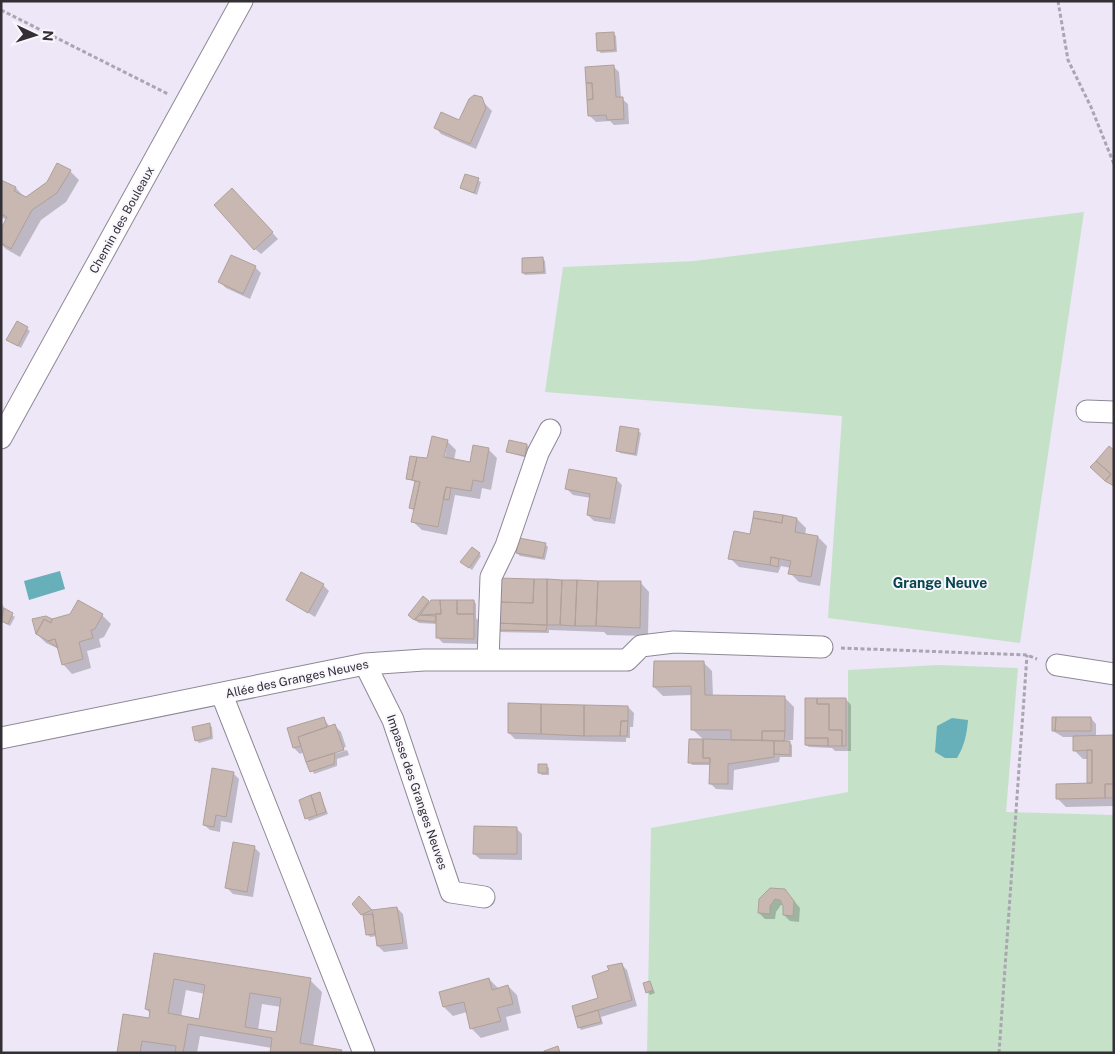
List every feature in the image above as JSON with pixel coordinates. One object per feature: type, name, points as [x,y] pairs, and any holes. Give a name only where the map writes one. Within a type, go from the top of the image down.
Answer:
[{"type":"street","name":"Chemin des Bouleaux","points":[[1,438],[242,1]]},
{"type":"street","points":[[1087,411],[1114,412]]},
{"type":"street","points":[[488,660],[491,577],[506,546],[538,453],[550,430]]},
{"type":"street","name":"Allée des Granges Neuves","points":[[1,738],[222,695],[365,664],[488,660],[627,660],[641,646],[674,642],[822,648]]},
{"type":"street","name":"Impasse des Granges Neuves","points":[[365,664],[393,720],[452,892],[484,898]]},
{"type":"street","points":[[1057,665],[1114,674]]},
{"type":"street","points":[[222,695],[364,1053]]},
{"type":"path","points":[[1058,1],[1068,60],[1091,107],[1114,164]]},
{"type":"path","points":[[1,10],[186,102]]},
{"type":"path","points":[[822,648],[1027,655],[1057,665]]},
{"type":"path","points":[[999,1053],[1027,655]]},
{"type":"green space","points":[[1084,212],[1020,643],[828,618],[842,416],[545,392],[563,267],[694,261]]},
{"type":"green space","points":[[938,665],[1018,668],[1006,812],[1114,815],[1114,1053],[647,1053],[651,828],[848,792],[848,670]]},
{"type":"water","points":[[60,571],[65,589],[29,600],[24,581]]},
{"type":"water","points":[[952,718],[968,720],[967,730],[957,758],[945,758],[935,752],[937,726]]},
{"type":"building","points":[[614,32],[615,50],[597,51],[596,33]]},
{"type":"building","points":[[614,65],[616,97],[623,97],[624,119],[607,120],[606,115],[588,116],[587,100],[593,99],[592,83],[586,83],[585,67]]},
{"type":"building","points":[[586,83],[592,83],[593,99],[587,100]]},
{"type":"building","points":[[474,95],[482,97],[486,108],[470,144],[434,128],[441,112],[459,120],[469,99]]},
{"type":"building","points":[[57,163],[71,170],[57,193],[32,210],[11,249],[1,243],[1,229],[7,217],[1,214],[1,180],[16,187],[14,191],[26,197],[47,182]]},
{"type":"building","points":[[465,174],[479,178],[474,193],[460,188]]},
{"type":"building","points":[[232,188],[273,232],[254,250],[214,205]]},
{"type":"building","points":[[231,255],[256,266],[243,294],[218,282]]},
{"type":"building","points":[[543,257],[544,272],[522,273],[522,258]]},
{"type":"building","points":[[17,321],[28,327],[18,346],[6,340]]},
{"type":"building","points":[[620,426],[639,429],[635,454],[616,451]]},
{"type":"building","points":[[432,436],[448,440],[444,457],[470,462],[473,445],[489,448],[483,482],[473,480],[471,491],[446,487],[438,527],[411,522],[420,482],[412,480],[417,457],[427,458]]},
{"type":"building","points":[[509,440],[527,444],[525,456],[506,452]]},
{"type":"building","points":[[1109,446],[1114,450],[1114,486],[1105,481],[1111,474],[1096,461]]},
{"type":"building","points":[[410,456],[417,457],[412,480],[406,479]]},
{"type":"building","points":[[1096,461],[1111,474],[1105,481],[1090,467]]},
{"type":"building","points":[[569,469],[617,478],[610,519],[587,515],[590,494],[565,489]]},
{"type":"building","points":[[415,481],[420,482],[414,509],[409,508]]},
{"type":"building","points":[[446,487],[451,488],[449,500],[443,499]]},
{"type":"building","points":[[754,511],[783,515],[782,523],[753,518]]},
{"type":"building","points":[[783,515],[797,518],[795,532],[818,536],[811,577],[788,574],[791,561],[771,557],[770,565],[728,559],[734,531],[750,534],[753,518],[782,523]]},
{"type":"building","points":[[519,538],[546,543],[543,558],[516,553]]},
{"type":"building","points":[[472,547],[480,553],[469,568],[460,562]]},
{"type":"building","points":[[771,557],[779,559],[778,567],[770,565]]},
{"type":"building","points":[[301,572],[324,584],[308,613],[286,600]]},
{"type":"building","points":[[497,578],[534,579],[533,603],[497,602]]},
{"type":"building","points":[[534,579],[547,579],[547,625],[496,623],[497,602],[533,603]]},
{"type":"building","points":[[547,579],[562,580],[560,625],[547,625]]},
{"type":"building","points":[[562,580],[577,580],[575,626],[560,625]]},
{"type":"building","points":[[577,580],[598,581],[596,626],[575,626]]},
{"type":"building","points":[[598,581],[641,581],[640,628],[596,626]]},
{"type":"building","points":[[423,596],[429,601],[414,620],[408,615]]},
{"type":"building","points":[[78,600],[103,614],[95,629],[91,630],[93,638],[79,642],[83,659],[62,665],[55,639],[48,641],[36,634],[44,619],[51,623],[52,619],[70,614]]},
{"type":"building","points":[[431,600],[440,600],[441,614],[420,615]]},
{"type":"building","points":[[440,600],[457,600],[457,614],[474,614],[474,639],[436,638],[436,613],[441,614]]},
{"type":"building","points":[[457,600],[474,600],[474,614],[457,614]]},
{"type":"building","points":[[4,608],[13,613],[8,624],[1,621]]},
{"type":"building","points":[[420,615],[436,616],[435,622],[415,620]]},
{"type":"building","points":[[46,616],[52,619],[51,623],[44,619],[36,634],[32,619]]},
{"type":"building","points":[[496,623],[547,625],[546,631],[496,630]]},
{"type":"building","points":[[55,639],[58,648],[48,641]]},
{"type":"building","points":[[654,661],[704,661],[705,695],[785,696],[785,731],[762,731],[762,740],[731,740],[731,730],[691,730],[691,686],[653,687]]},
{"type":"building","points":[[805,698],[817,698],[817,704],[829,704],[829,730],[842,730],[842,746],[828,746],[828,738],[805,738]]},
{"type":"building","points":[[817,698],[846,698],[846,746],[842,746],[842,730],[829,730],[829,704],[817,704]]},
{"type":"building","points":[[508,703],[541,704],[541,734],[508,733]]},
{"type":"building","points":[[541,704],[584,705],[584,736],[541,734]]},
{"type":"building","points":[[584,705],[628,706],[628,721],[621,721],[620,736],[584,736]]},
{"type":"building","points":[[324,717],[327,727],[298,737],[301,746],[293,748],[287,728]]},
{"type":"building","points":[[1052,717],[1056,717],[1055,731],[1052,731]]},
{"type":"building","points":[[1056,717],[1091,717],[1091,731],[1055,731]]},
{"type":"building","points":[[621,721],[628,721],[627,736],[620,736]]},
{"type":"building","points":[[210,723],[211,737],[195,741],[192,727]]},
{"type":"building","points":[[335,724],[344,750],[306,762],[298,737]]},
{"type":"building","points":[[762,731],[785,731],[784,741],[762,740]]},
{"type":"building","points":[[1114,735],[1114,784],[1105,784],[1105,798],[1056,799],[1056,784],[1092,783],[1092,750],[1073,751],[1073,736]]},
{"type":"building","points":[[805,738],[828,738],[828,746],[805,745]]},
{"type":"building","points":[[689,739],[703,739],[703,758],[710,758],[710,763],[688,763]]},
{"type":"building","points":[[703,739],[774,741],[774,757],[728,764],[728,784],[709,784],[710,758],[703,758]]},
{"type":"building","points":[[774,741],[790,741],[790,755],[774,754]]},
{"type":"building","points":[[1087,750],[1092,750],[1092,783],[1087,783]]},
{"type":"building","points":[[335,753],[334,764],[310,772],[306,762]]},
{"type":"building","points":[[538,764],[547,764],[547,773],[538,773]]},
{"type":"building","points":[[212,768],[234,772],[226,817],[216,815],[214,827],[203,825]]},
{"type":"building","points":[[1105,784],[1114,784],[1114,798],[1105,798]]},
{"type":"building","points":[[320,792],[326,812],[317,815],[311,795]]},
{"type":"building","points":[[311,795],[317,815],[305,819],[299,800]]},
{"type":"building","points":[[474,826],[517,827],[517,854],[473,854]]},
{"type":"building","points":[[233,842],[255,846],[247,892],[225,888]]},
{"type":"building","points":[[770,888],[785,889],[794,901],[793,916],[783,915],[783,906],[780,900],[775,899],[770,906],[770,914],[758,913],[759,899]]},
{"type":"building","points":[[359,896],[372,910],[361,915],[352,904]]},
{"type":"building","points":[[397,907],[403,943],[377,946],[372,910]]},
{"type":"building","points":[[373,914],[375,934],[366,935],[363,915]]},
{"type":"building","points":[[154,953],[311,978],[300,1043],[342,1050],[341,1053],[270,1053],[272,1038],[188,1024],[183,1053],[175,1053],[176,1046],[142,1041],[140,1053],[117,1053],[123,1014],[149,1018],[150,1010],[145,1009]],"holes":[[[174,979],[205,985],[199,1019],[168,1013]],[[250,993],[281,998],[276,1032],[245,1027]]]},
{"type":"building","points":[[622,963],[632,1000],[575,1017],[572,1006],[598,998],[592,976],[609,970],[607,966]]},
{"type":"building","points":[[489,978],[492,990],[508,985],[513,1004],[497,1008],[501,1021],[470,1029],[464,1002],[443,1007],[439,992]]},
{"type":"building","points":[[650,981],[653,990],[646,993],[643,983]]},
{"type":"building","points":[[598,1010],[601,1022],[578,1028],[575,1017]]},
{"type":"building","points":[[558,1046],[560,1053],[544,1053],[544,1051]]},
{"type":"district","name":"Grange Neuve","points":[[940,583]]}]
